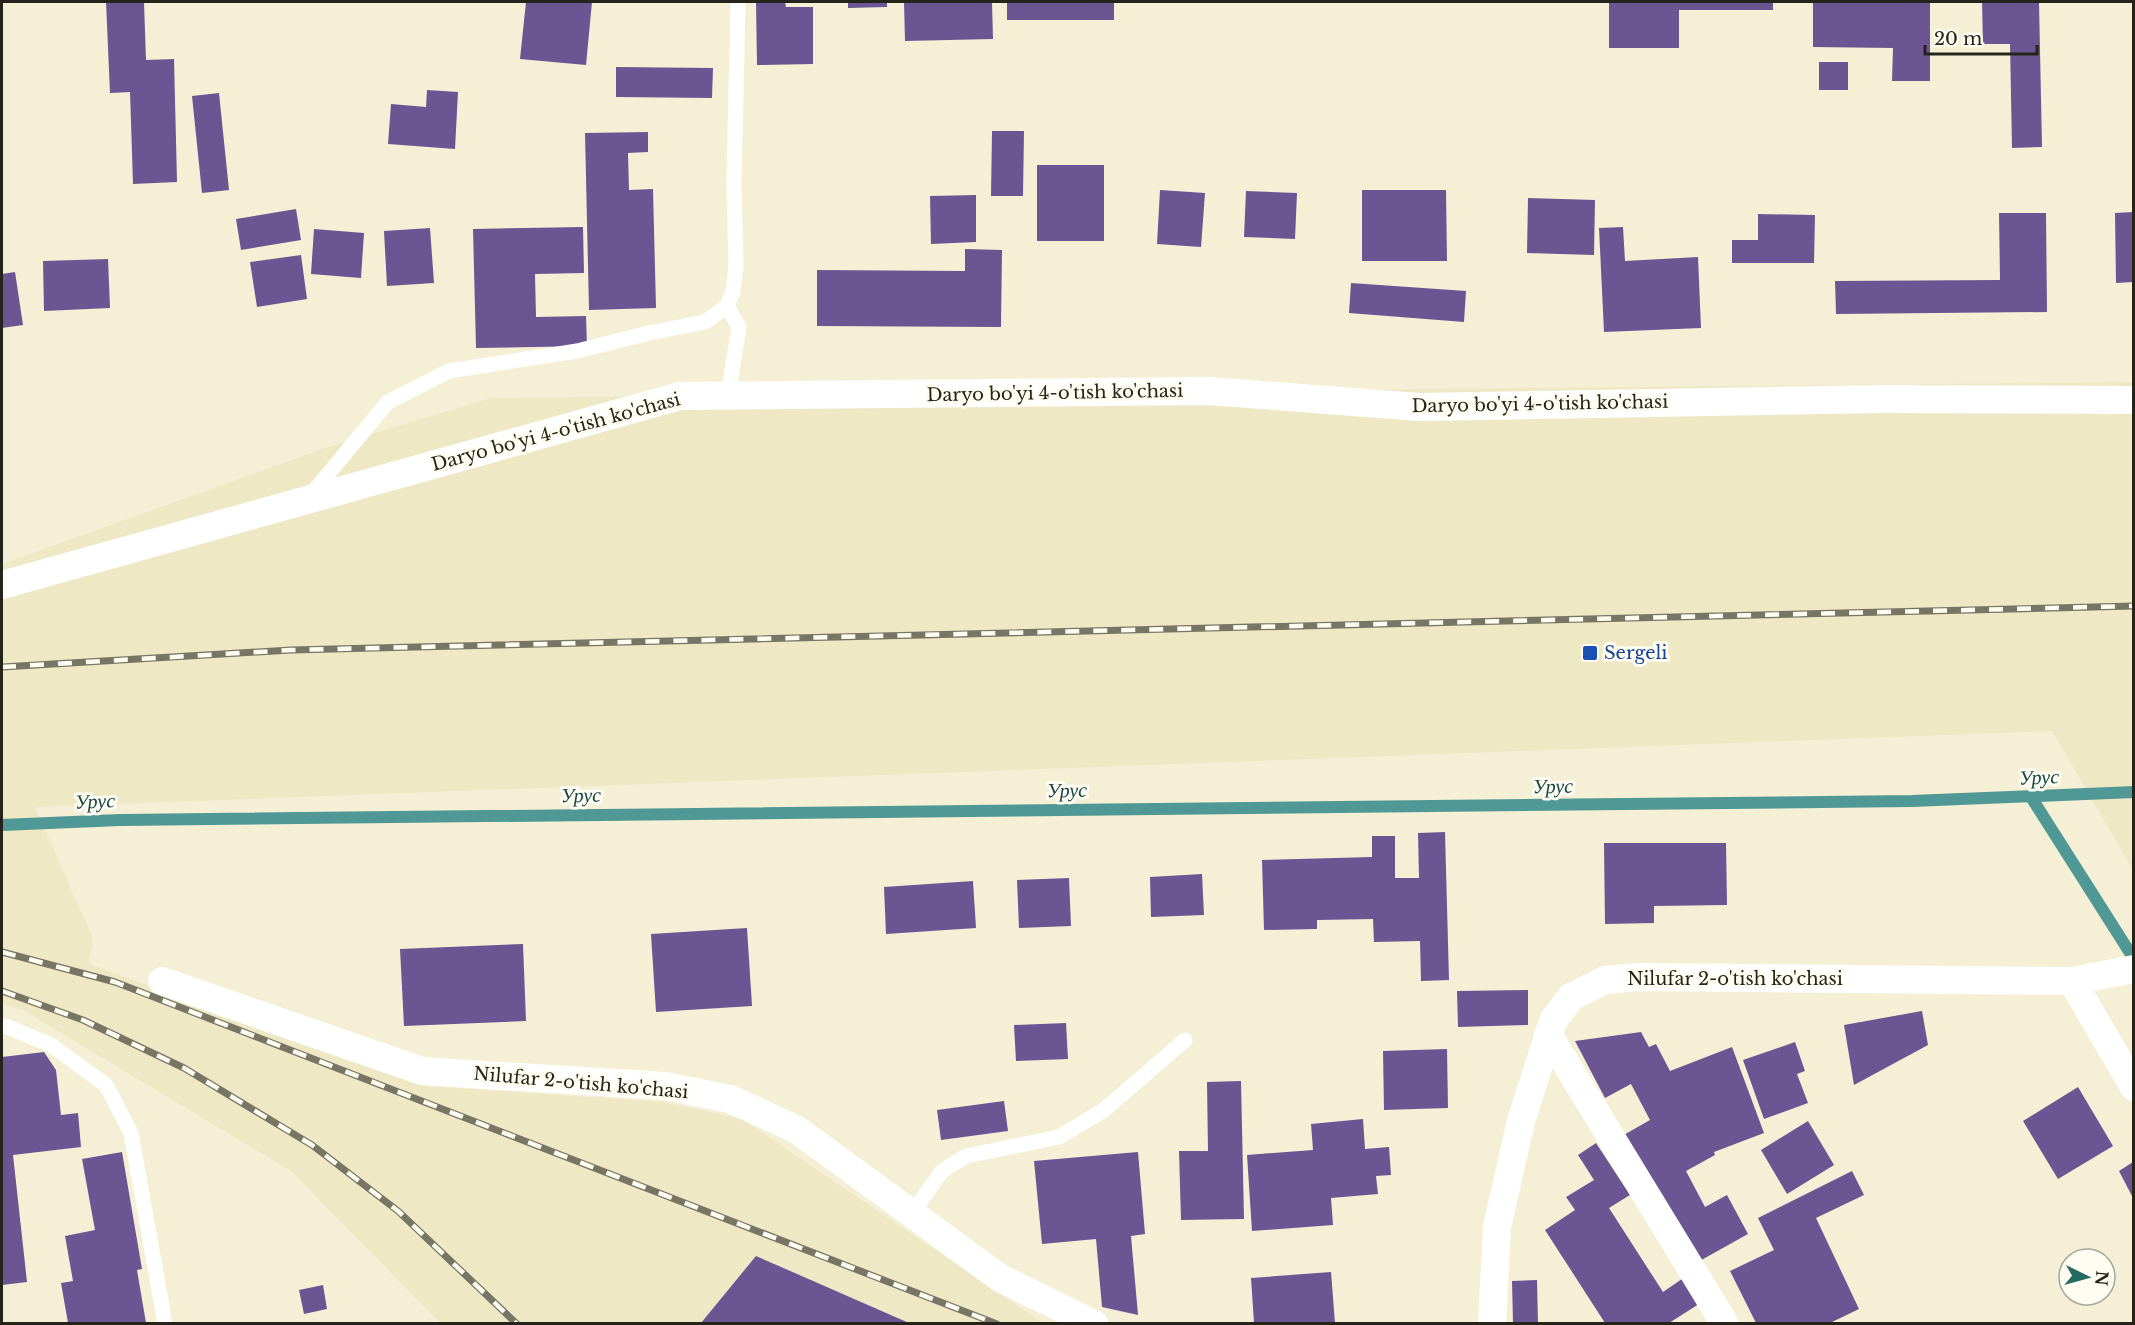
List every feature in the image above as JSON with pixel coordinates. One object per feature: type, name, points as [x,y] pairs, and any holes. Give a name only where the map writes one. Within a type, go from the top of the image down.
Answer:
[{"type":"street","name":"Daryo bo'yi 4-o'tish ko'chasi","points":[[2,585],[680,396],[1209,391],[1419,406],[1882,399],[2133,400]]},
{"type":"street","name":"Nilufar 2-o'tish ko'chasi","points":[[1492,1323],[1497,1227],[1521,1121],[1553,1021],[1571,997],[1605,980],[1637,976],[2072,981],[2133,969]]},
{"type":"street","name":"Nilufar 2-o'tish ko'chasi","points":[[162,981],[423,1071],[665,1086],[730,1099],[796,1129],[1000,1278],[1094,1323]]},
{"type":"street","points":[[2072,981],[2133,1087]]},
{"type":"street","points":[[1548,1034],[1725,1323]]},
{"type":"lane","points":[[306,500],[388,402],[448,371],[577,351],[705,322],[727,306],[733,292],[736,267],[734,182],[738,2]]},
{"type":"lane","points":[[727,306],[739,327],[728,396]]},
{"type":"lane","points":[[2,1026],[51,1045],[106,1084],[131,1133],[165,1323]]},
{"type":"lane","points":[[911,1215],[942,1172],[966,1156],[1059,1137],[1104,1110],[1185,1040]]},
{"type":"shaded area","name":"Sergeli","points":[[2133,382],[2133,870],[2052,731],[35,807],[93,939],[89,964],[427,1086],[663,1102],[742,1119],[1043,1323],[440,1323],[291,1171],[23,1010],[2,1004],[2,564],[325,448],[491,398]]},
{"type":"building","points":[[106,2],[144,2],[146,60],[174,59],[177,182],[133,184],[130,92],[110,93]]},
{"type":"building","points":[[526,2],[592,2],[586,65],[520,59]]},
{"type":"building","points":[[756,2],[785,2],[786,7],[813,7],[813,64],[757,65]]},
{"type":"building","points":[[848,2],[887,2],[887,7],[848,8]]},
{"type":"building","points":[[904,2],[992,2],[993,39],[905,41]]},
{"type":"building","points":[[1007,2],[1114,2],[1114,20],[1007,20]]},
{"type":"building","points":[[1609,2],[1773,2],[1773,10],[1679,10],[1679,48],[1609,48]]},
{"type":"building","points":[[1813,2],[1930,2],[1930,81],[1892,81],[1893,48],[1813,47]]},
{"type":"building","points":[[1982,2],[2039,2],[2042,147],[2012,148],[2010,44],[1983,44]]},
{"type":"building","points":[[1819,62],[1848,62],[1848,90],[1819,90]]},
{"type":"building","points":[[616,67],[713,68],[712,98],[616,97]]},
{"type":"building","points":[[427,90],[458,92],[455,149],[388,144],[391,104],[426,107]]},
{"type":"building","points":[[219,93],[229,190],[202,193],[192,96]]},
{"type":"building","points":[[992,131],[1024,131],[1023,196],[991,196]]},
{"type":"building","points":[[648,132],[648,152],[628,153],[629,190],[653,189],[656,308],[589,310],[585,133]]},
{"type":"building","points":[[1037,165],[1104,165],[1104,241],[1037,241]]},
{"type":"building","points":[[1160,190],[1205,193],[1201,247],[1157,244]]},
{"type":"building","points":[[1362,190],[1446,190],[1447,261],[1362,261]]},
{"type":"building","points":[[1246,191],[1297,193],[1295,239],[1244,237]]},
{"type":"building","points":[[976,195],[976,242],[931,244],[930,196]]},
{"type":"building","points":[[1528,198],[1595,200],[1594,255],[1527,253]]},
{"type":"building","points":[[296,209],[301,240],[241,250],[236,219]]},
{"type":"building","points":[[2133,212],[2133,282],[2116,283],[2115,213]]},
{"type":"building","points":[[1999,213],[2046,213],[2047,312],[1836,314],[1835,281],[2000,280]]},
{"type":"building","points":[[1758,214],[1815,215],[1814,263],[1732,263],[1732,240],[1758,240]]},
{"type":"building","points":[[583,227],[584,273],[535,274],[536,317],[586,316],[587,346],[476,348],[473,229]]},
{"type":"building","points":[[1623,227],[1625,261],[1698,257],[1701,328],[1604,332],[1599,228]]},
{"type":"building","points":[[430,228],[434,283],[387,286],[384,231]]},
{"type":"building","points":[[314,229],[364,233],[361,278],[311,274]]},
{"type":"building","points":[[965,249],[1002,250],[1001,327],[817,326],[817,270],[965,271]]},
{"type":"building","points":[[301,255],[307,299],[257,307],[250,262]]},
{"type":"building","points":[[108,259],[110,308],[44,311],[43,261]]},
{"type":"building","points":[[15,272],[23,325],[2,328],[2,274]]},
{"type":"building","points":[[1351,283],[1466,291],[1464,322],[1349,313]]},
{"type":"building","points":[[1445,832],[1449,980],[1421,981],[1420,941],[1374,942],[1373,919],[1317,920],[1317,929],[1264,930],[1262,860],[1372,857],[1372,836],[1395,836],[1395,878],[1419,878],[1418,833]]},
{"type":"building","points":[[1604,843],[1726,843],[1727,905],[1654,906],[1654,923],[1605,924]]},
{"type":"building","points":[[1202,874],[1204,915],[1151,917],[1150,877]]},
{"type":"building","points":[[1069,878],[1071,926],[1019,928],[1017,880]]},
{"type":"building","points":[[973,881],[976,928],[886,934],[884,887]]},
{"type":"building","points":[[747,928],[752,1006],[656,1012],[651,934]]},
{"type":"building","points":[[523,944],[526,1021],[404,1026],[400,949]]},
{"type":"building","points":[[1528,990],[1528,1025],[1458,1027],[1457,991]]},
{"type":"building","points":[[1922,1011],[1928,1045],[1854,1085],[1844,1025]]},
{"type":"building","points":[[1066,1023],[1068,1059],[1016,1061],[1014,1025]]},
{"type":"building","points":[[1641,1032],[1649,1047],[1656,1044],[1670,1071],[1732,1047],[1764,1133],[1714,1152],[1715,1155],[1686,1171],[1705,1207],[1727,1195],[1748,1234],[1696,1263],[1622,1136],[1650,1120],[1631,1084],[1605,1098],[1575,1041]]},
{"type":"building","points":[[1795,1042],[1805,1071],[1797,1074],[1808,1103],[1764,1119],[1743,1060]]},
{"type":"building","points":[[1447,1049],[1448,1108],[1384,1110],[1383,1051]]},
{"type":"building","points":[[44,1052],[56,1070],[61,1115],[78,1113],[81,1147],[13,1155],[27,1282],[2,1285],[2,1057]]},
{"type":"building","points":[[1241,1081],[1244,1219],[1181,1220],[1179,1151],[1208,1151],[1207,1082]]},
{"type":"building","points":[[2078,1087],[2113,1146],[2058,1179],[2023,1121]]},
{"type":"building","points":[[1004,1101],[1008,1131],[941,1140],[937,1110]]},
{"type":"building","points":[[1363,1119],[1365,1149],[1389,1147],[1391,1175],[1376,1176],[1378,1194],[1331,1198],[1333,1225],[1252,1231],[1247,1155],[1313,1150],[1311,1124]]},
{"type":"building","points":[[1808,1121],[1834,1165],[1787,1194],[1761,1150]]},
{"type":"building","points":[[1596,1143],[1630,1195],[1609,1208],[1663,1292],[1682,1279],[1699,1304],[1669,1323],[1605,1323],[1545,1230],[1575,1210],[1566,1197],[1594,1180],[1578,1155]]},
{"type":"building","points":[[122,1152],[142,1269],[137,1270],[146,1323],[68,1323],[61,1283],[73,1281],[65,1236],[95,1230],[82,1159]]},
{"type":"building","points":[[1138,1152],[1145,1234],[1131,1236],[1138,1315],[1102,1307],[1096,1239],[1042,1244],[1034,1161]]},
{"type":"building","points":[[2133,1162],[2133,1198],[2119,1171]]},
{"type":"building","points":[[1852,1171],[1864,1195],[1816,1218],[1859,1309],[1830,1323],[1756,1323],[1730,1271],[1774,1250],[1758,1218]]},
{"type":"building","points":[[756,1256],[909,1323],[701,1323]]},
{"type":"building","points":[[1331,1272],[1335,1323],[1254,1323],[1251,1278]]},
{"type":"building","points":[[1537,1280],[1538,1323],[1513,1323],[1512,1281]]},
{"type":"building","points":[[323,1285],[327,1309],[304,1314],[299,1290]]},
{"type":"waterway","name":"Урус","points":[[2,825],[120,820],[1912,801],[2134,792]]},
{"type":"waterway","points":[[2031,797],[2134,959]]},
{"type":"railway","points":[[2,667],[291,650],[2134,606]]},
{"type":"railway","points":[[2,952],[115,982],[997,1324]]},
{"type":"railway","points":[[2,991],[83,1020],[184,1068],[312,1145],[398,1211],[517,1324]]},
{"type":"place","name":"Sergeli","points":[[1590,653]]}]
